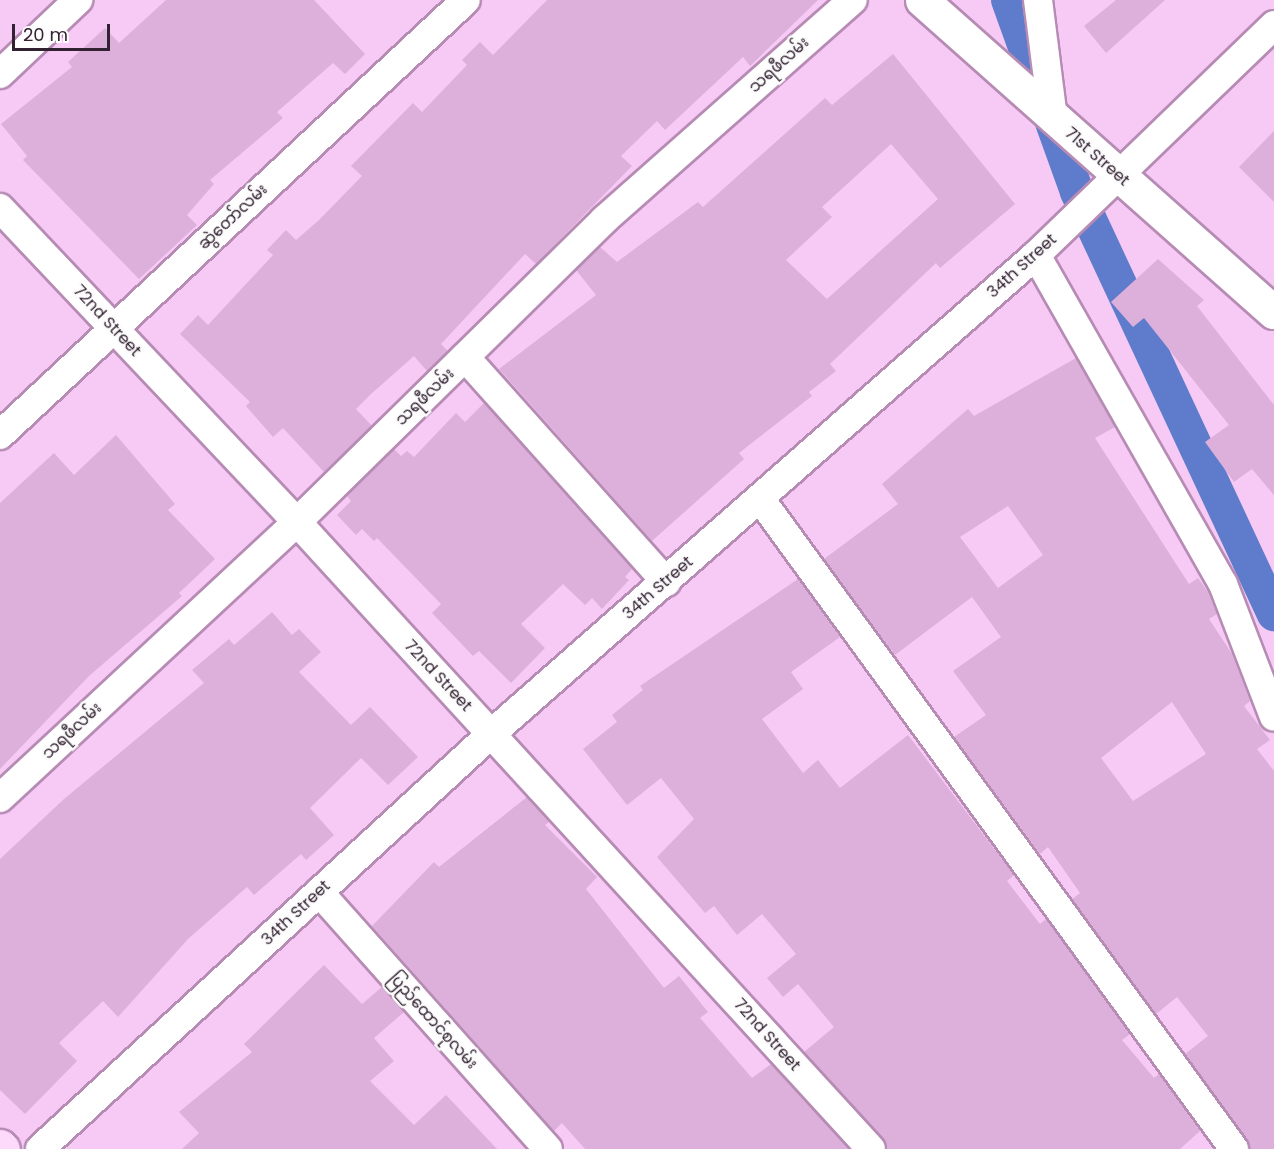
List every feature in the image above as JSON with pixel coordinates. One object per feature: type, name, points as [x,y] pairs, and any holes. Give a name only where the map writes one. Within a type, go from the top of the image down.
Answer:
[{"type":"main road","name":"71st Street","points":[[929,6],[1051,117],[1108,186],[1274,312]]},
{"type":"main road","points":[[0,1146],[3,1149]]},
{"type":"street","points":[[0,74],[78,0]]},
{"type":"street","name":"ဆွဲတော်လမ်း","points":[[0,435],[466,0]]},
{"type":"street","name":"သရဖီလမ်း","points":[[0,798],[297,522],[604,220],[853,0]]},
{"type":"street","points":[[1038,0],[1051,117]]},
{"type":"street","name":"34th Street","points":[[40,1149],[491,734],[760,500],[1042,249],[1274,25]]},
{"type":"street","name":"72nd Street","points":[[0,208],[297,522],[871,1149]]},
{"type":"street","points":[[1042,249],[1223,584],[1274,717]]},
{"type":"street","points":[[465,357],[666,582]]},
{"type":"street","points":[[760,500],[1234,1149]]},
{"type":"street","name":"ပြည်ထောင်စုလမ်း","points":[[319,892],[548,1149]]},
{"type":"building","points":[[166,0],[314,0],[365,54],[345,74],[333,63],[277,112],[283,118],[210,180],[214,184],[187,215],[197,225],[139,279],[23,160],[27,156],[1,124],[72,67],[68,62],[105,28],[119,43]]},
{"type":"building","points":[[547,0],[818,0],[750,66],[743,57],[665,130],[657,121],[621,156],[632,166],[536,264],[525,254],[441,344],[448,351],[427,371],[414,356],[371,394],[356,409],[372,426],[324,472],[283,428],[273,437],[246,406],[250,402],[180,334],[198,315],[208,325],[273,255],[267,250],[286,230],[296,240],[319,220],[362,176],[351,166],[413,103],[422,112],[467,65],[462,60],[480,42],[493,55]]},
{"type":"building","points":[[1116,0],[1165,0],[1106,53],[1084,26]]},
{"type":"building","points":[[893,54],[1015,204],[940,268],[936,263],[830,364],[836,371],[809,392],[812,396],[739,453],[744,459],[652,541],[499,369],[596,295],[576,270],[600,247],[617,262],[698,202],[703,207],[825,98],[832,105]],"holes":[[[891,144],[938,199],[827,299],[786,260],[832,217],[822,207]]]},
{"type":"building","points":[[1274,131],[1274,202],[1239,167]]},
{"type":"building","points":[[1158,259],[1204,300],[1197,306],[1274,405],[1274,495],[1252,469],[1234,482],[1205,442],[1229,425],[1144,318],[1133,327],[1111,302]]},
{"type":"building","points":[[1076,358],[1115,427],[1095,438],[1189,584],[1198,578],[1208,592],[1217,614],[1209,619],[1232,654],[1250,701],[1244,706],[1270,740],[1257,749],[1274,771],[1274,1149],[1250,1149],[1185,1054],[1208,1036],[1177,997],[1156,1014],[1072,899],[1080,893],[1048,847],[1040,854],[954,737],[986,715],[953,671],[1001,637],[972,597],[895,655],[824,559],[898,504],[882,484],[968,409],[974,416]],"holes":[[[1008,506],[1043,555],[998,588],[960,537]],[[1172,702],[1206,754],[1133,801],[1101,758]]]},
{"type":"building","points":[[484,403],[632,569],[625,577],[629,580],[602,609],[592,598],[585,605],[563,584],[521,624],[545,648],[511,683],[479,651],[473,656],[432,613],[441,604],[377,538],[374,541],[362,529],[356,535],[337,515],[351,501],[347,496],[394,449],[401,456],[407,451],[414,457],[456,413],[465,422]]},
{"type":"building","points":[[116,435],[175,504],[168,510],[215,559],[179,593],[182,596],[89,676],[0,769],[0,503],[54,453],[74,475]]},
{"type":"building","points":[[798,579],[840,637],[791,672],[803,689],[762,719],[803,773],[818,760],[840,788],[908,735],[1014,875],[1007,881],[1040,924],[1046,919],[1130,1034],[1122,1040],[1154,1078],[1159,1074],[1200,1131],[1180,1149],[887,1149],[883,1138],[804,1052],[834,1027],[798,984],[783,997],[767,978],[796,954],[762,914],[737,935],[714,906],[705,913],[657,857],[694,819],[661,778],[627,805],[583,749],[617,722],[612,715],[643,690],[640,686]]},
{"type":"building","points":[[272,612],[292,635],[299,629],[321,652],[299,672],[351,725],[370,707],[418,757],[388,785],[361,758],[310,808],[334,835],[306,860],[301,854],[254,895],[247,887],[188,939],[118,1017],[103,1001],[59,1043],[77,1061],[25,1114],[0,1090],[0,859],[64,799],[204,683],[192,670],[229,639],[234,645]]},
{"type":"building","points":[[527,797],[549,822],[545,825],[597,877],[586,889],[664,988],[679,976],[708,1012],[700,1018],[752,1078],[771,1064],[849,1149],[585,1149],[562,1123],[554,1131],[372,926],[434,862],[439,867]]},
{"type":"building","points":[[324,965],[362,1004],[382,987],[404,1012],[374,1038],[394,1061],[370,1081],[414,1125],[446,1095],[497,1149],[182,1149],[199,1133],[179,1112],[252,1052],[244,1044]]},
{"type":"waterway","points":[[1008,0],[1077,192],[1274,614]]}]
